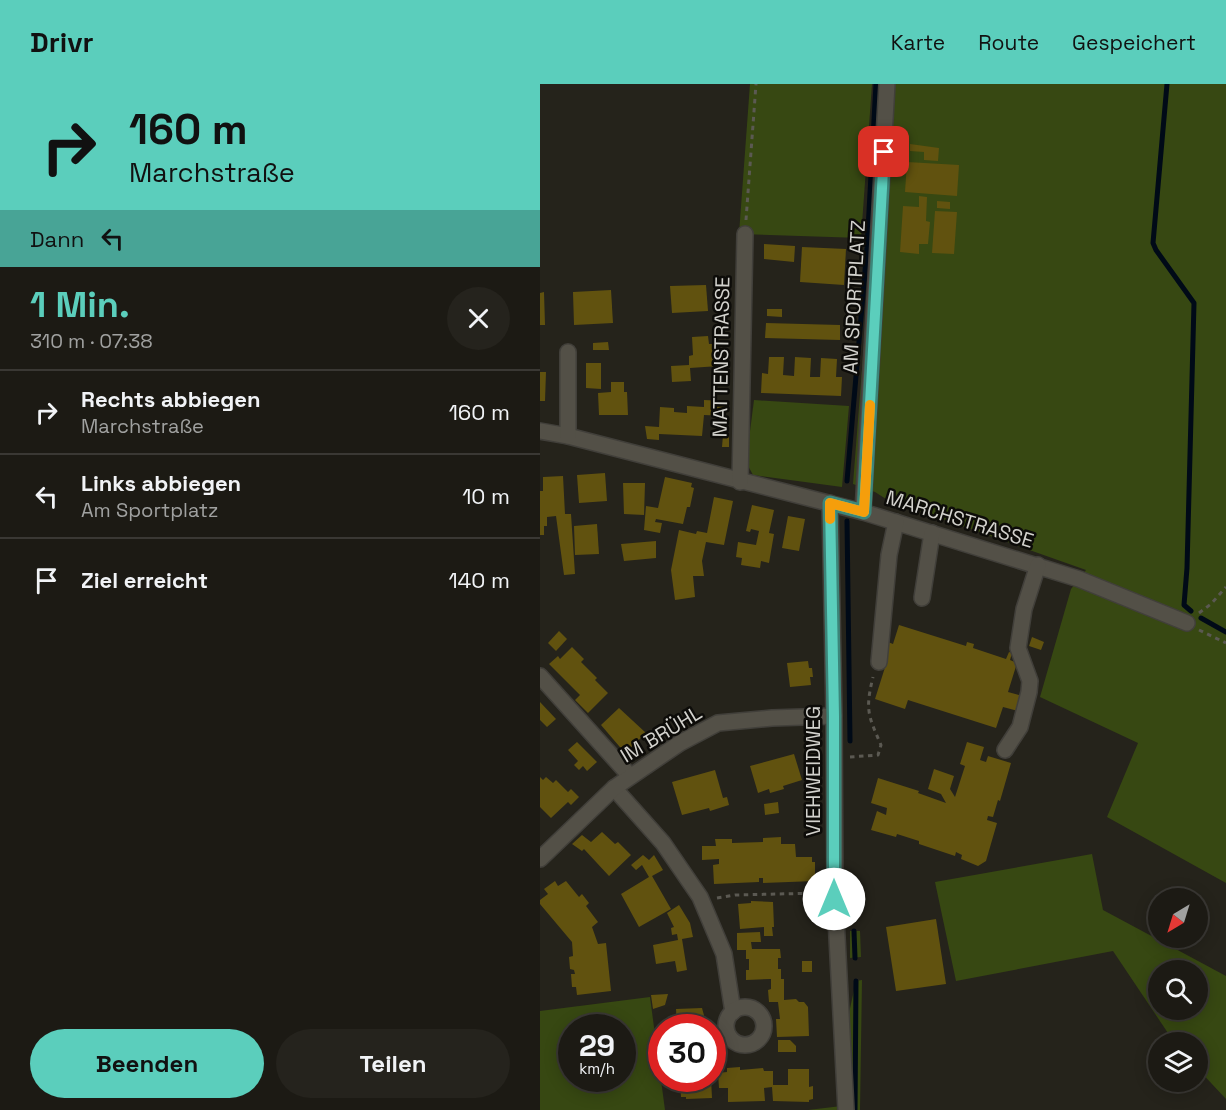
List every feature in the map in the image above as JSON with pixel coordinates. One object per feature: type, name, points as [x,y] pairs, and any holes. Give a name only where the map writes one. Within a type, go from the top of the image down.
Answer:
[{"type":"street","name":"AM SPORTPLATZ","points":[[864,512],[887,84]]},
{"type":"street","name":"MATTENSTRASSE","points":[[740,482],[745,234]]},
{"type":"street","points":[[568,352],[568,436]]},
{"type":"street","name":"MARCHSTRASSE","points":[[540,431],[568,436],[864,512],[1079,579],[1186,623]]},
{"type":"street","name":"VIEHWEIDWEG","points":[[830,503],[835,893],[846,1110]]},
{"type":"street","points":[[879,663],[889,555],[896,522]]},
{"type":"street","points":[[922,598],[932,533]]},
{"type":"street","points":[[1005,750],[1020,727],[1029,692],[1029,681],[1018,648],[1024,609],[1038,565]]},
{"type":"street","points":[[540,676],[630,776]]},
{"type":"street","name":"IM BRÜHL","points":[[543,849],[630,776],[680,743],[718,723],[834,716]]},
{"type":"street","points":[[614,788],[663,843],[700,897],[724,954],[733,1011]]},
{"type":"path","points":[[745,234],[756,84]]},
{"type":"path","points":[[1226,587],[1211,604],[1186,623],[1226,643]]},
{"type":"path","points":[[865,756],[878,755],[881,745],[869,717],[867,706],[874,672],[879,663]]},
{"type":"path","points":[[700,897],[716,898],[735,894],[835,893]]},
{"type":"green space","points":[[750,84],[872,84],[861,238],[739,234]]},
{"type":"green space","points":[[881,84],[1226,84],[1226,883],[1107,817],[1138,743],[1040,697],[1071,589],[1086,570],[886,499],[875,492],[853,484],[874,214]]},
{"type":"green space","points":[[754,400],[849,406],[842,487],[753,475],[746,462]]},
{"type":"green space","points":[[1092,854],[1103,910],[1148,934],[1148,948],[1174,948],[1196,960],[1148,960],[1148,1003],[1113,951],[956,981],[935,882]]},
{"type":"green space","points":[[850,931],[860,931],[861,957],[850,958]]},
{"type":"green space","points":[[1208,966],[1226,976],[1226,1099],[1208,1080],[1208,1032],[1167,1032],[1159,1020],[1208,1020]]},
{"type":"green space","points":[[862,980],[860,1110],[808,1110],[850,1105],[849,1013],[856,981]]},
{"type":"green space","points":[[650,997],[652,1014],[648,1014],[648,1092],[663,1092],[665,1110],[540,1110],[540,1011]]},
{"type":"building","points":[[910,144],[939,148],[938,161],[924,160],[924,152],[910,151]]},
{"type":"building","points":[[907,162],[959,165],[957,196],[905,192]]},
{"type":"building","points":[[919,196],[927,197],[926,221],[930,222],[928,244],[919,244],[919,254],[900,252],[903,206],[919,207]]},
{"type":"building","points":[[937,201],[950,202],[950,209],[937,208]]},
{"type":"building","points":[[935,211],[957,212],[954,254],[932,253]]},
{"type":"building","points":[[764,244],[795,246],[794,262],[764,259]]},
{"type":"building","points":[[802,247],[846,249],[844,285],[800,282]]},
{"type":"building","points":[[706,285],[708,311],[672,313],[670,286]]},
{"type":"building","points":[[611,290],[613,323],[574,325],[573,292]]},
{"type":"building","points":[[544,292],[545,325],[540,325],[540,293]]},
{"type":"building","points":[[767,309],[782,309],[782,317],[767,316]]},
{"type":"building","points":[[766,323],[840,325],[840,340],[765,338]]},
{"type":"building","points":[[708,336],[709,344],[718,344],[719,366],[690,368],[691,381],[672,382],[671,366],[689,365],[689,356],[693,355],[692,337]]},
{"type":"building","points":[[608,342],[609,350],[593,350],[593,343]]},
{"type":"building","points":[[769,357],[784,357],[783,375],[794,376],[795,357],[811,358],[810,377],[820,377],[821,358],[837,359],[836,377],[842,377],[841,396],[761,393],[762,373],[768,374]]},
{"type":"building","points":[[586,363],[601,363],[601,389],[586,388]]},
{"type":"building","points":[[540,372],[546,372],[545,401],[540,401]]},
{"type":"building","points":[[611,382],[624,382],[628,415],[599,415],[598,393],[611,392]]},
{"type":"building","points":[[704,400],[726,401],[725,416],[704,415],[702,436],[659,434],[659,440],[647,439],[645,426],[659,427],[660,407],[674,408],[674,412],[687,413],[687,406],[704,407]]},
{"type":"building","points":[[723,435],[729,435],[729,447],[722,447]]},
{"type":"building","points":[[605,473],[607,501],[579,503],[577,475]]},
{"type":"building","points":[[563,476],[565,514],[571,514],[575,574],[564,575],[556,516],[547,517],[544,535],[540,535],[540,491],[543,491],[543,477]]},
{"type":"building","points":[[665,477],[692,483],[691,487],[694,488],[690,507],[687,507],[683,524],[656,519],[655,522],[662,523],[660,533],[644,530],[646,506],[658,508]]},
{"type":"building","points":[[623,483],[645,483],[644,515],[624,514]]},
{"type":"building","points":[[714,497],[733,501],[724,545],[706,542],[702,561],[704,576],[693,576],[695,597],[675,600],[671,570],[679,530],[696,534],[697,531],[707,533]]},
{"type":"building","points":[[752,505],[774,510],[769,533],[774,534],[769,563],[761,561],[760,568],[741,565],[742,558],[736,557],[738,542],[756,545],[759,531],[751,529],[750,532],[746,531]]},
{"type":"building","points":[[788,516],[805,519],[799,551],[782,548]]},
{"type":"building","points":[[597,524],[599,554],[575,555],[574,526]]},
{"type":"building","points":[[656,541],[656,558],[624,561],[621,544]]},
{"type":"building","points":[[899,625],[966,646],[967,642],[974,644],[973,648],[1006,659],[1009,652],[1012,653],[1010,660],[1017,663],[1008,692],[1023,696],[1018,711],[1003,707],[996,728],[908,700],[905,709],[875,699],[887,661],[882,660],[888,642],[893,644]]},
{"type":"building","points":[[559,631],[567,639],[556,651],[548,643]]},
{"type":"building","points":[[1032,637],[1044,642],[1041,650],[1029,646]]},
{"type":"building","points":[[572,647],[584,659],[581,662],[597,678],[595,680],[608,693],[588,713],[575,700],[580,695],[549,664],[558,656],[560,659]]},
{"type":"building","points":[[808,661],[809,668],[812,668],[811,685],[790,687],[787,663]]},
{"type":"building","points":[[540,702],[556,719],[547,727],[540,720]]},
{"type":"building","points":[[619,708],[646,733],[625,753],[601,725]]},
{"type":"building","points":[[577,742],[597,762],[587,771],[583,766],[579,770],[574,765],[578,761],[568,750]]},
{"type":"building","points":[[967,742],[984,747],[980,760],[986,762],[988,756],[1011,763],[1000,801],[998,800],[993,817],[988,816],[987,820],[997,823],[986,861],[978,866],[961,859],[962,855],[956,852],[955,856],[897,834],[896,837],[871,830],[877,811],[886,815],[887,808],[871,803],[878,778],[919,791],[918,793],[946,803],[941,794],[928,789],[934,769],[954,776],[950,789],[955,797],[965,766],[960,764]]},
{"type":"building","points":[[794,754],[802,780],[783,786],[784,789],[770,793],[769,789],[758,793],[750,766]]},
{"type":"building","points":[[715,770],[723,798],[727,797],[729,805],[710,811],[709,808],[682,815],[672,782]]},
{"type":"building","points":[[540,777],[543,780],[546,777],[553,783],[556,780],[568,792],[571,789],[579,797],[571,805],[568,802],[551,818],[540,807]]},
{"type":"building","points":[[778,802],[779,813],[765,815],[764,804]]},
{"type":"building","points":[[602,832],[615,844],[618,842],[631,855],[609,876],[584,849],[582,851],[572,844],[582,835],[591,842]]},
{"type":"building","points":[[781,837],[781,844],[795,844],[796,857],[812,857],[812,862],[815,862],[815,881],[763,883],[763,878],[759,878],[759,882],[714,884],[713,865],[719,864],[719,859],[702,860],[702,846],[716,846],[715,839],[732,839],[732,843],[763,842],[763,838]]},
{"type":"building","points":[[643,855],[649,860],[654,855],[663,870],[652,876],[671,909],[639,927],[621,894],[649,877],[642,865],[636,870],[631,865]]},
{"type":"building","points":[[555,881],[558,886],[566,881],[579,897],[582,894],[589,903],[586,906],[598,922],[592,927],[598,944],[606,943],[611,991],[577,995],[576,987],[572,987],[571,974],[575,974],[574,970],[570,969],[569,957],[573,956],[572,942],[540,904],[540,900],[548,894],[544,889]]},
{"type":"building","points":[[751,901],[773,902],[773,936],[764,936],[764,927],[740,929],[738,904],[751,903]]},
{"type":"building","points":[[679,905],[690,923],[693,937],[682,939],[687,970],[677,972],[675,961],[656,964],[653,945],[678,940],[677,934],[672,935],[671,928],[674,927],[667,913]]},
{"type":"building","points":[[936,919],[946,984],[896,991],[886,927]]},
{"type":"building","points":[[760,932],[761,942],[751,942],[752,949],[780,949],[781,958],[778,958],[778,969],[781,969],[781,979],[784,979],[784,1000],[796,999],[804,1002],[808,1007],[809,1036],[777,1037],[776,1019],[780,1019],[778,1002],[769,1002],[768,990],[771,989],[771,979],[746,980],[749,959],[746,959],[746,950],[737,950],[737,933]]},
{"type":"building","points":[[802,961],[812,961],[812,972],[802,972]]},
{"type":"building","points":[[668,994],[665,1005],[653,1009],[651,995]]},
{"type":"building","points":[[702,1008],[704,1014],[676,1014],[676,1009]]},
{"type":"building","points":[[778,1040],[790,1040],[796,1046],[796,1052],[778,1052]]},
{"type":"building","points":[[740,1067],[740,1070],[763,1068],[764,1071],[773,1071],[773,1085],[788,1085],[788,1069],[809,1069],[809,1087],[813,1086],[813,1099],[809,1102],[773,1101],[772,1087],[764,1088],[765,1101],[728,1102],[727,1068]]},
{"type":"building","points":[[681,1092],[712,1092],[712,1098],[686,1099],[686,1097],[681,1097]]},
{"type":"waterway","points":[[847,481],[867,248],[876,84]]},
{"type":"waterway","points":[[1167,84],[1153,243],[1194,303],[1184,605],[1191,611]]},
{"type":"waterway","points":[[847,521],[850,741]]},
{"type":"waterway","points":[[1201,618],[1226,632]]},
{"type":"waterway","points":[[854,931],[855,958]]},
{"type":"waterway","points":[[855,1110],[856,981]]},
{"type":"slow traffic","points":[[830,519],[830,503],[864,512],[870,405]]},
{"type":"route","points":[[834,899],[834,716],[830,503],[864,512],[884,152]]}]
